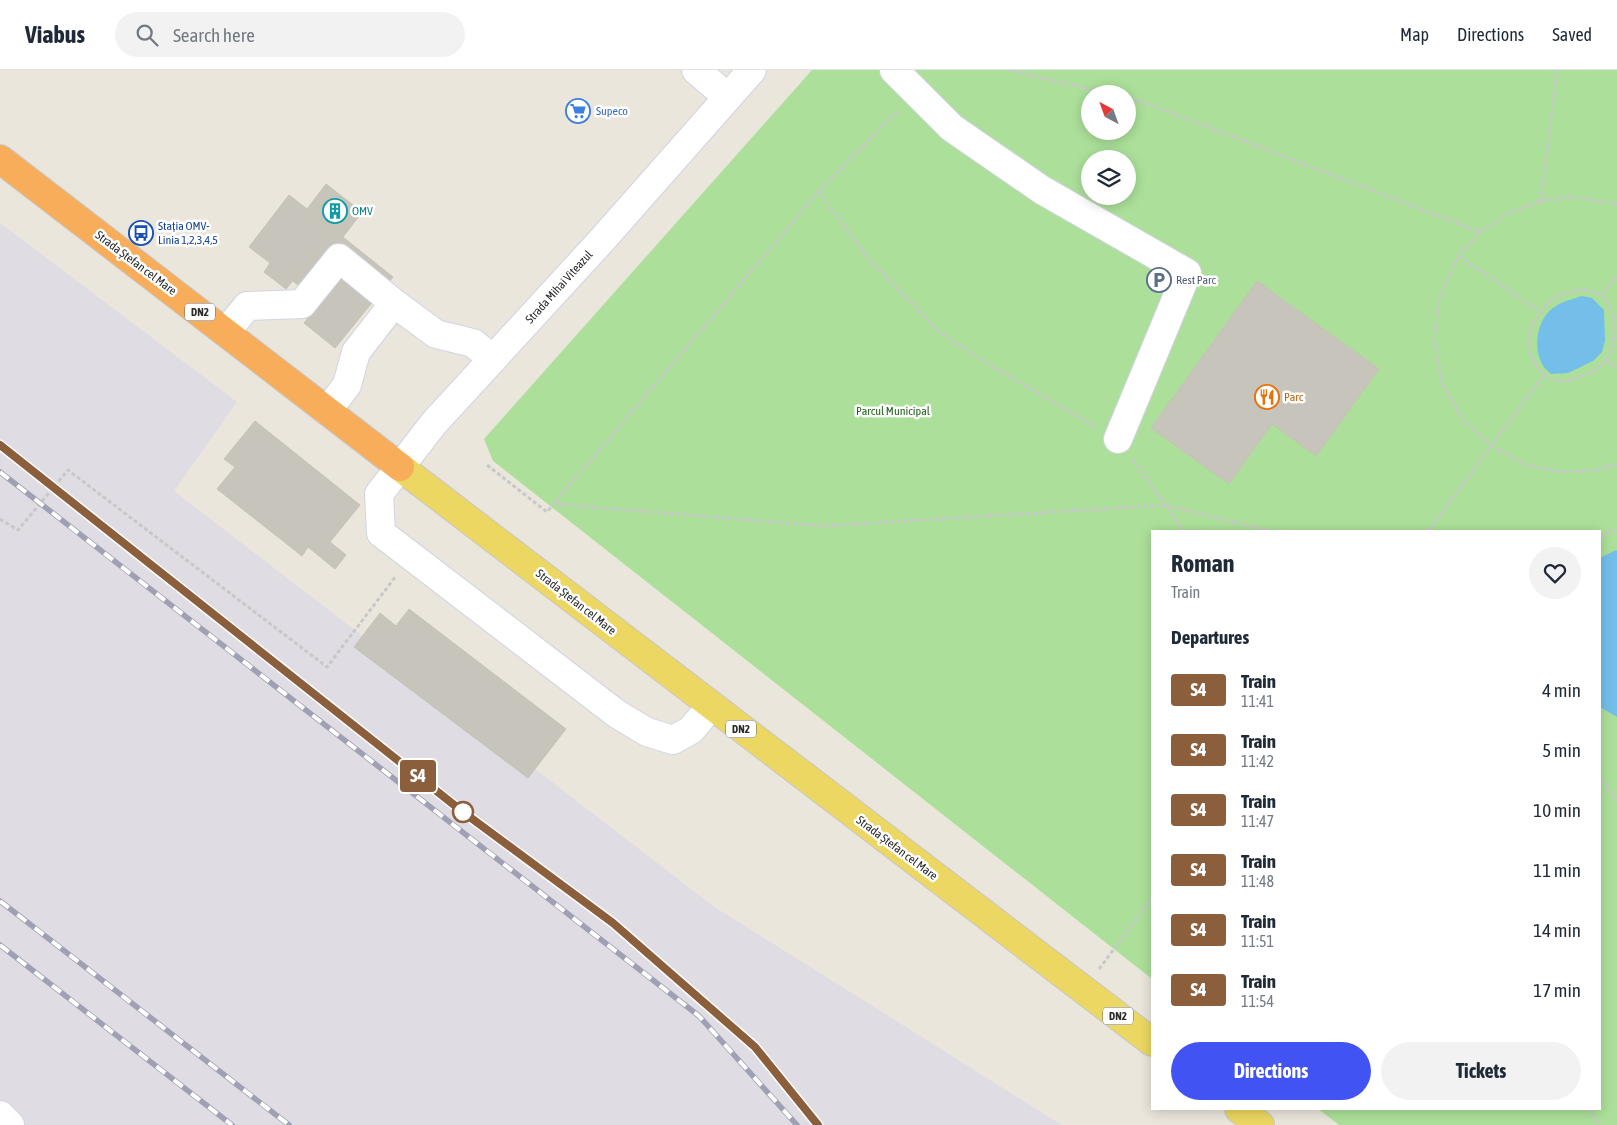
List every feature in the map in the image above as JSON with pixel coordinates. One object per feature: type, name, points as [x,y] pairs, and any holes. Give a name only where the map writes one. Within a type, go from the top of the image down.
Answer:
[{"type":"highway","name":"Strada Ștefan cel Mare","points":[[0,159],[400,467]]},
{"type":"main road","name":"Strada Ștefan cel Mare","points":[[400,467],[1151,1041]]},
{"type":"main road","points":[[1240,1110],[1260,1125]]},
{"type":"street","points":[[696,70],[726,90]]},
{"type":"street","name":"Strada Mihai Viteazul","points":[[411,556],[380,532],[379,494],[434,423],[602,240],[726,90],[752,70]]},
{"type":"street","points":[[894,70],[952,128],[1042,190],[1187,273],[1118,440]]},
{"type":"street","points":[[226,332],[247,306],[302,304],[339,258],[394,303],[436,334],[473,343],[493,360]]},
{"type":"street","points":[[327,411],[347,385],[356,352],[394,303]]},
{"type":"street","points":[[411,556],[617,714],[647,732],[673,740],[691,730],[711,706]]},
{"type":"street","points":[[0,1115],[10,1125]]},
{"type":"path","points":[[1008,70],[1081,87]]},
{"type":"path","points":[[1541,201],[1557,70]]},
{"type":"path","points":[[487,465],[547,512],[819,190],[915,92]]},
{"type":"path","points":[[1136,100],[1480,232]]},
{"type":"path","points":[[819,190],[866,256],[938,331],[986,363],[1118,440],[1183,530]]},
{"type":"path","points":[[1617,204],[1571,197],[1541,201],[1509,213],[1480,232],[1458,256],[1439,298],[1434,340],[1442,383],[1463,420],[1492,446],[1526,465],[1561,472],[1596,470],[1617,464]]},
{"type":"path","points":[[1458,256],[1539,311]]},
{"type":"path","points":[[1602,294],[1617,275]]},
{"type":"path","points":[[1583,289],[1602,294],[1612,310],[1614,327],[1612,343],[1606,360],[1592,372],[1560,382],[1544,375],[1533,363],[1529,348],[1529,332],[1539,311],[1549,302],[1566,292],[1583,289]]},
{"type":"path","points":[[1606,360],[1617,368]]},
{"type":"path","points":[[1429,530],[1544,375]]},
{"type":"path","points":[[0,518],[18,530],[68,470],[327,667],[411,556]]},
{"type":"path","points":[[553,504],[824,526],[1165,505],[1266,530]]},
{"type":"path","points":[[1601,536],[1613,530],[1617,532]]},
{"type":"path","points":[[1601,778],[1617,801]]},
{"type":"path","points":[[1084,990],[1151,899]]},
{"type":"path","points":[[1589,1110],[1600,1125]]},
{"type":"shaded area","points":[[0,223],[237,402],[174,491],[713,906],[1062,1125],[0,1125]]},
{"type":"green space","name":"Parcul Municipal","points":[[812,70],[1617,70],[1617,1125],[1339,1125],[1319,1110],[1601,1110],[1601,530],[1151,530],[1151,978],[493,461],[484,439]]},
{"type":"water","points":[[1582,296],[1592,298],[1604,310],[1605,341],[1602,352],[1593,361],[1568,373],[1551,374],[1541,362],[1537,347],[1541,323],[1545,316],[1556,306]]},
{"type":"water","points":[[1617,551],[1617,717],[1601,708],[1601,558]]},
{"type":"building","name":"OMV","points":[[326,184],[362,212],[343,237],[307,209]]},
{"type":"building","name":"OMV","points":[[289,195],[334,230],[286,289],[264,272],[270,263],[249,247]]},
{"type":"building","points":[[334,230],[393,277],[335,348],[304,323],[320,303],[293,281]]},
{"type":"building","name":"Parc","points":[[1257,281],[1379,369],[1316,456],[1272,424],[1229,484],[1151,428]]},
{"type":"building","points":[[255,421],[360,505],[330,542],[346,555],[335,569],[308,547],[302,556],[217,489],[235,467],[224,459]]},
{"type":"building","points":[[409,609],[566,729],[528,778],[354,647],[380,613],[396,626]]},
{"type":"railway","points":[[0,445],[463,812],[613,923],[755,1047],[817,1125]]},
{"type":"railway","points":[[0,472],[699,1016],[797,1125]]},
{"type":"railway","points":[[0,901],[289,1125]]},
{"type":"railway","points":[[0,945],[232,1125]]},
{"type":"train","name":"S4","points":[[0,445],[463,812],[613,923],[755,1047],[818,1125]]},
{"type":"place","name":"Supeco","points":[[578,111]]},
{"type":"place","name":"OMV","points":[[335,211]]},
{"type":"place","name":"Stația OMV- Linia 1,2,3,4,5","points":[[141,233]]},
{"type":"place","name":"Rest Parc","points":[[1159,280]]},
{"type":"place","name":"Parc","points":[[1267,397]]}]
